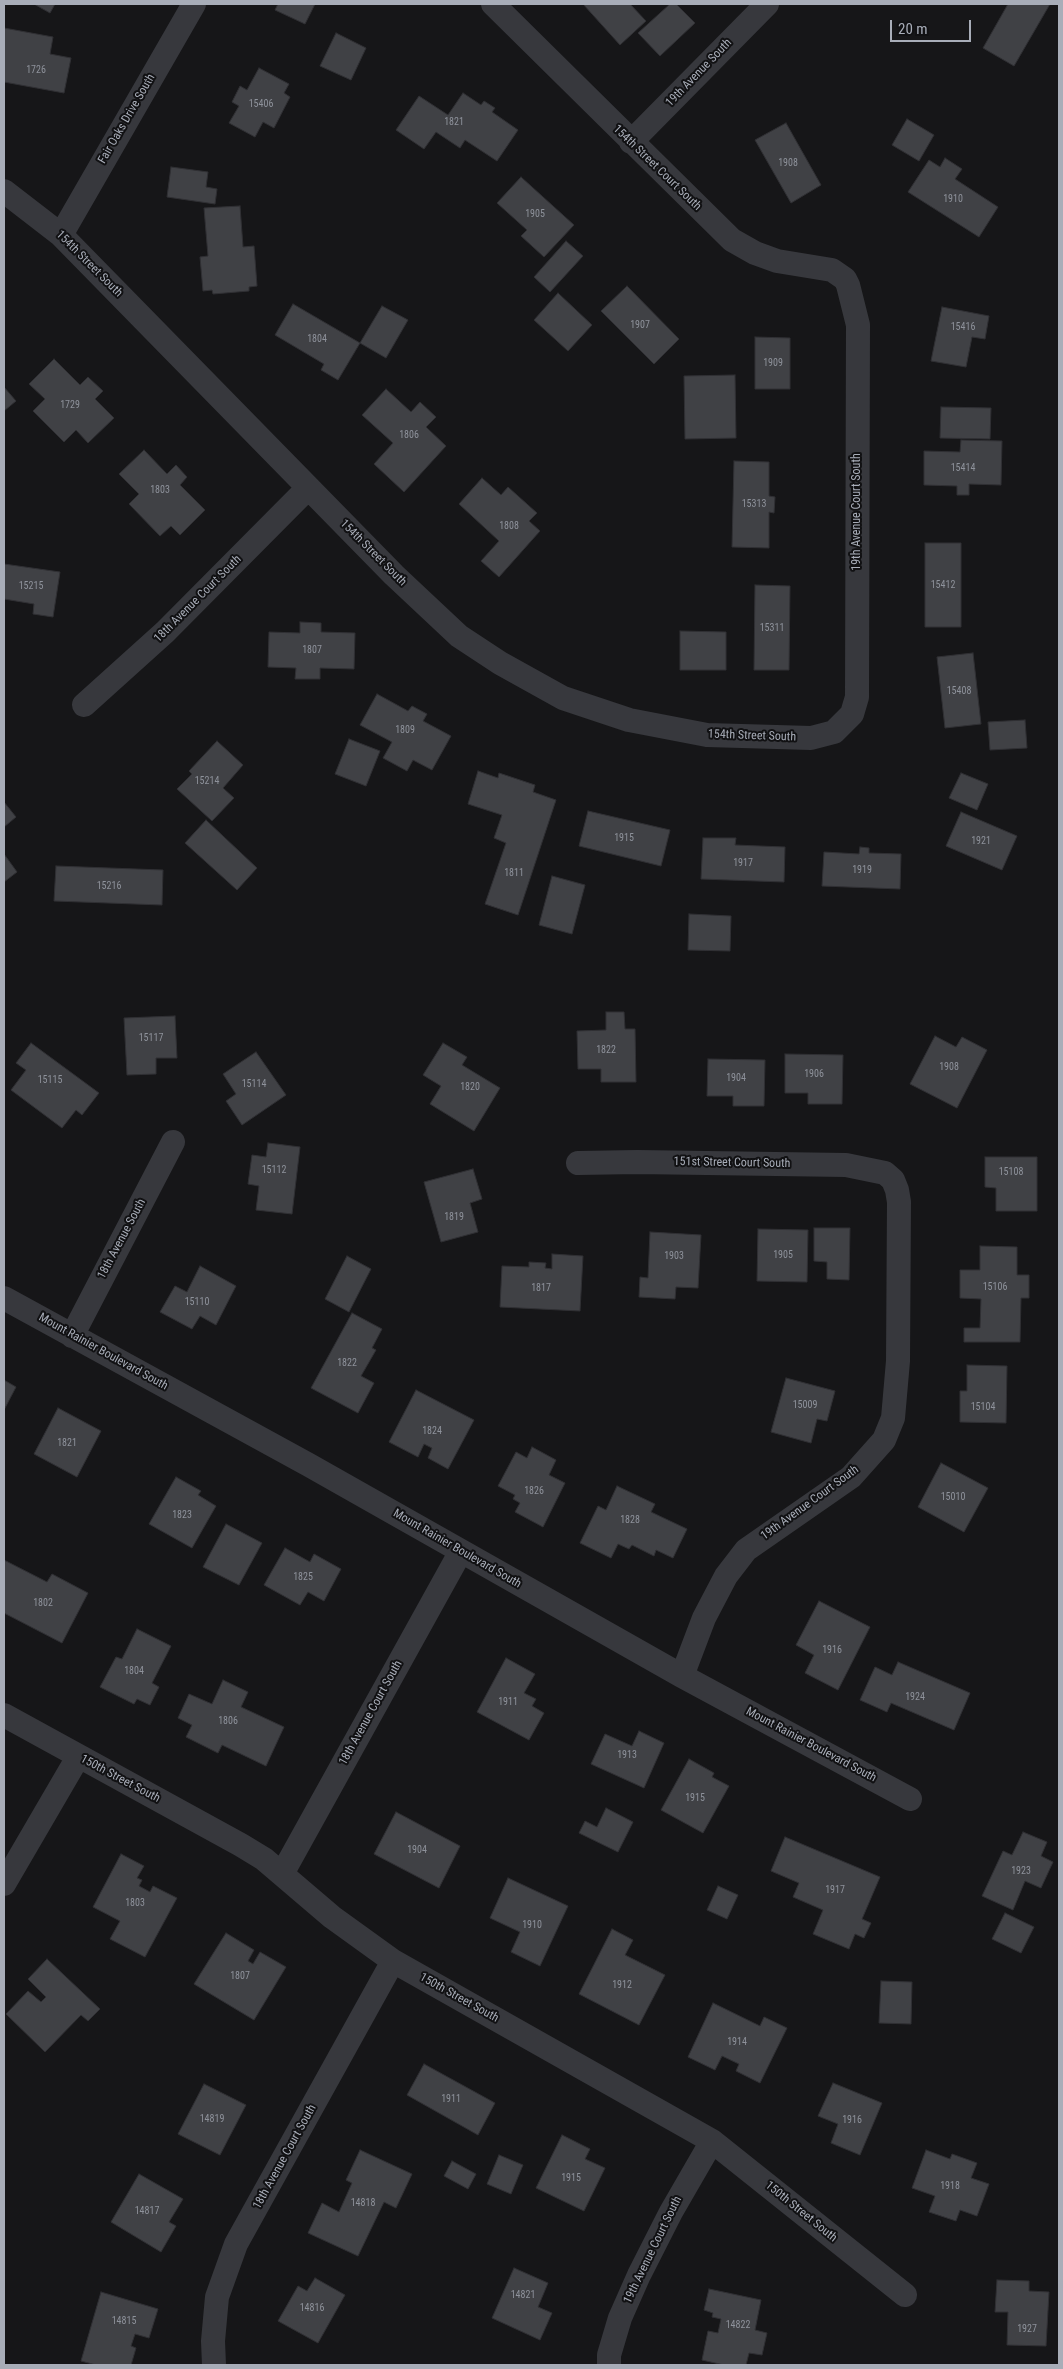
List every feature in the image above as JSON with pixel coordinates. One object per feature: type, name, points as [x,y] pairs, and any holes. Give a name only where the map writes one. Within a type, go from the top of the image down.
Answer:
[{"type":"street","name":"Fair Oaks Drive South","points":[[61,235],[194,4]]},
{"type":"street","name":"154th Street Court South","points":[[493,4],[732,240],[755,253],[777,261],[832,270],[845,279],[848,285]]},
{"type":"street","name":"19th Avenue South","points":[[631,142],[767,4]]},
{"type":"street","name":"154th Street South","points":[[4,191],[61,235],[307,489],[459,636],[500,663],[563,698],[629,720],[707,735],[811,738],[834,732]]},
{"type":"street","name":"19th Avenue Court South","points":[[834,732],[852,714],[856,697],[858,325],[848,285]]},
{"type":"street","name":"18th Avenue Court South","points":[[84,705],[165,632],[307,489]]},
{"type":"street","name":"18th Avenue South","points":[[72,1336],[173,1142]]},
{"type":"street","name":"151st Street Court South","points":[[578,1163],[846,1165],[885,1173]]},
{"type":"street","name":"19th Avenue Court South","points":[[682,1676],[704,1618],[726,1576],[746,1550],[851,1477],[884,1440],[893,1418],[898,1361],[899,1202],[893,1180],[885,1173]]},
{"type":"street","name":"Mount Rainier Boulevard South","points":[[4,1298],[309,1465],[682,1676],[910,1799]]},
{"type":"street","name":"18th Avenue Court South","points":[[282,1874],[461,1551]]},
{"type":"street","name":"150th Street South","points":[[4,1715],[241,1845],[264,1859],[332,1917],[393,1961],[712,2141],[904,2295]]},
{"type":"street","points":[[4,1884],[78,1757]]},
{"type":"street","name":"18th Avenue Court South","points":[[214,2365],[213,2341],[217,2297],[236,2244],[393,1961]]},
{"type":"street","name":"19th Avenue Court South","points":[[609,2365],[609,2355],[620,2318],[639,2275],[671,2212],[712,2141]]},
{"type":"building","points":[[34,4],[55,4],[50,13]]},
{"type":"building","points":[[278,4],[315,4],[305,24],[275,10]]},
{"type":"building","points":[[583,4],[630,4],[646,21],[620,45]]},
{"type":"building","points":[[670,4],[676,4],[695,23],[660,56],[638,33]]},
{"type":"building","points":[[1008,4],[1050,4],[1014,66],[983,48]]},
{"type":"building","points":[[4,28],[53,37],[50,54],[71,58],[64,93],[4,82]]},
{"type":"building","points":[[336,33],[366,48],[351,80],[320,66]]},
{"type":"building","points":[[259,68],[289,84],[284,93],[290,97],[274,128],[263,122],[255,137],[229,123],[239,106],[232,102],[240,86],[247,90]]},
{"type":"building","points":[[463,93],[481,105],[484,101],[495,108],[492,112],[518,130],[497,161],[465,140],[460,148],[436,132],[424,149],[396,130],[419,96],[448,115]]},
{"type":"building","points":[[907,119],[934,135],[919,161],[892,145]]},
{"type":"building","points":[[786,123],[821,185],[791,203],[755,140]]},
{"type":"building","points":[[945,158],[962,169],[955,179],[998,207],[979,237],[908,192],[929,160],[940,167]]},
{"type":"building","points":[[171,167],[208,172],[206,187],[217,189],[215,204],[167,197]]},
{"type":"building","points":[[521,177],[574,225],[544,257],[521,236],[527,230],[497,203]]},
{"type":"building","points":[[240,206],[243,247],[254,246],[257,286],[249,287],[249,291],[213,294],[212,290],[203,291],[200,257],[208,256],[204,208]]},
{"type":"building","points":[[566,241],[583,256],[550,292],[534,277]]},
{"type":"building","points":[[627,286],[679,339],[654,364],[601,311]]},
{"type":"building","points":[[558,293],[592,325],[568,351],[534,320]]},
{"type":"building","points":[[293,304],[360,343],[338,380],[321,370],[324,364],[275,335]]},
{"type":"building","points":[[382,306],[408,320],[386,358],[360,343]]},
{"type":"building","points":[[942,307],[989,316],[985,339],[972,337],[966,367],[931,361]]},
{"type":"building","points":[[755,337],[790,338],[790,389],[755,389]]},
{"type":"building","points":[[54,359],[80,385],[88,377],[103,391],[95,399],[114,418],[88,443],[76,430],[64,442],[33,411],[45,399],[29,384]]},
{"type":"building","points":[[735,375],[736,438],[685,439],[684,376]]},
{"type":"building","points":[[4,387],[16,401],[4,411]]},
{"type":"building","points":[[386,389],[411,412],[420,402],[436,417],[426,427],[446,446],[404,492],[374,464],[393,443],[362,415]]},
{"type":"building","points":[[941,407],[991,408],[990,439],[940,438]]},
{"type":"building","points":[[961,440],[1002,441],[1001,485],[969,484],[969,495],[957,495],[957,486],[924,485],[924,451],[960,452]]},
{"type":"building","points":[[144,450],[167,474],[176,465],[187,477],[180,485],[205,510],[180,535],[171,526],[160,536],[129,504],[139,494],[119,474]]},
{"type":"building","points":[[734,461],[769,462],[769,496],[775,497],[774,513],[769,512],[769,548],[732,547]]},
{"type":"building","points":[[482,478],[501,495],[508,487],[537,513],[529,521],[540,531],[499,577],[481,561],[499,541],[459,504]]},
{"type":"building","points":[[925,543],[961,543],[961,627],[925,627]]},
{"type":"building","points":[[4,564],[60,572],[53,617],[33,614],[34,604],[4,599]]},
{"type":"building","points":[[755,585],[790,586],[789,670],[754,670]]},
{"type":"building","points":[[300,622],[321,623],[321,632],[355,633],[354,669],[320,668],[320,679],[295,679],[296,668],[268,667],[269,632],[300,633]]},
{"type":"building","points":[[680,631],[726,632],[726,670],[680,670]]},
{"type":"building","points":[[973,653],[981,724],[945,728],[937,657]]},
{"type":"building","points":[[377,694],[408,711],[412,706],[427,714],[423,721],[451,736],[432,770],[413,760],[407,771],[383,758],[392,742],[360,725]]},
{"type":"building","points":[[1025,720],[1027,748],[990,750],[988,722]]},
{"type":"building","points":[[349,739],[380,751],[366,786],[335,774]]},
{"type":"building","points":[[217,741],[243,765],[223,788],[234,798],[212,821],[177,789],[192,774],[189,771]]},
{"type":"building","points":[[478,771],[498,778],[499,773],[535,785],[533,792],[556,800],[518,915],[485,904],[506,843],[494,838],[502,815],[468,804]]},
{"type":"building","points":[[961,773],[988,784],[977,810],[949,798]]},
{"type":"building","points":[[4,802],[16,817],[4,827]]},
{"type":"building","points":[[588,811],[670,830],[661,866],[579,846]]},
{"type":"building","points":[[961,812],[1017,836],[1002,870],[946,846]]},
{"type":"building","points":[[206,820],[257,868],[237,890],[185,843]]},
{"type":"building","points":[[703,838],[736,838],[735,845],[785,847],[784,882],[701,879]]},
{"type":"building","points":[[860,847],[869,848],[869,853],[901,854],[900,889],[822,886],[824,852],[859,854]]},
{"type":"building","points":[[4,854],[17,872],[4,882]]},
{"type":"building","points":[[56,866],[163,870],[162,905],[54,901]]},
{"type":"building","points":[[552,876],[585,885],[572,934],[539,925]]},
{"type":"building","points":[[689,914],[731,916],[730,951],[688,950]]},
{"type":"building","points":[[606,1012],[624,1012],[625,1029],[635,1029],[636,1082],[601,1082],[601,1069],[578,1069],[577,1031],[606,1030]]},
{"type":"building","points":[[175,1016],[177,1058],[156,1058],[156,1074],[127,1075],[124,1018]]},
{"type":"building","points":[[935,1036],[956,1047],[962,1037],[987,1050],[957,1108],[910,1084]]},
{"type":"building","points":[[31,1043],[99,1093],[82,1115],[76,1110],[62,1128],[11,1090],[26,1070],[16,1063]]},
{"type":"building","points":[[443,1043],[467,1057],[462,1065],[500,1088],[474,1131],[430,1104],[441,1086],[423,1075]]},
{"type":"building","points":[[256,1052],[286,1095],[242,1125],[226,1101],[236,1094],[223,1074]]},
{"type":"building","points":[[785,1054],[843,1055],[842,1104],[808,1104],[808,1093],[785,1093]]},
{"type":"building","points":[[708,1059],[765,1060],[764,1106],[733,1106],[733,1096],[707,1096]]},
{"type":"building","points":[[268,1143],[300,1147],[292,1214],[256,1210],[259,1186],[248,1184],[252,1155],[266,1157]]},
{"type":"building","points":[[985,1157],[1037,1157],[1037,1211],[996,1211],[996,1188],[985,1187]]},
{"type":"building","points":[[473,1169],[482,1199],[470,1203],[478,1232],[441,1242],[424,1182]]},
{"type":"building","points":[[814,1228],[850,1228],[849,1280],[827,1279],[827,1262],[814,1261]]},
{"type":"building","points":[[758,1229],[808,1230],[807,1282],[757,1281]]},
{"type":"building","points":[[650,1232],[701,1235],[698,1288],[676,1287],[675,1299],[639,1297],[640,1277],[648,1278]]},
{"type":"building","points":[[980,1246],[1017,1247],[1017,1275],[1029,1275],[1029,1298],[1021,1298],[1020,1342],[964,1342],[964,1328],[980,1328],[981,1299],[960,1298],[960,1270],[980,1270]]},
{"type":"building","points":[[552,1254],[583,1256],[580,1311],[500,1307],[502,1266],[529,1267],[529,1262],[546,1263],[545,1268],[552,1269]]},
{"type":"building","points":[[347,1256],[371,1269],[349,1312],[325,1299]]},
{"type":"building","points":[[200,1266],[236,1286],[216,1325],[200,1316],[192,1329],[160,1312],[175,1286],[187,1292]]},
{"type":"building","points":[[352,1313],[382,1329],[372,1348],[376,1350],[361,1376],[374,1383],[358,1413],[311,1388]]},
{"type":"building","points":[[967,1365],[1007,1366],[1006,1423],[960,1422],[960,1391],[967,1391]]},
{"type":"building","points":[[786,1378],[835,1391],[827,1421],[817,1419],[811,1443],[771,1432]]},
{"type":"building","points":[[4,1380],[16,1387],[4,1410]]},
{"type":"building","points":[[416,1390],[474,1420],[448,1469],[428,1458],[432,1448],[424,1444],[418,1457],[389,1442]]},
{"type":"building","points":[[58,1408],[101,1431],[77,1477],[34,1454]]},
{"type":"building","points":[[532,1447],[556,1460],[549,1475],[565,1483],[543,1527],[515,1512],[520,1503],[513,1499],[515,1495],[498,1486],[516,1452],[527,1458]]},
{"type":"building","points":[[941,1463],[988,1488],[964,1532],[918,1507]]},
{"type":"building","points":[[176,1477],[201,1491],[198,1495],[216,1506],[192,1548],[149,1524]]},
{"type":"building","points":[[617,1486],[655,1504],[651,1512],[687,1529],[673,1558],[656,1550],[654,1556],[632,1545],[629,1549],[618,1544],[611,1558],[580,1543],[598,1506],[606,1510]]},
{"type":"building","points":[[226,1524],[262,1543],[239,1585],[203,1567]]},
{"type":"building","points":[[285,1548],[310,1562],[314,1554],[341,1569],[324,1601],[308,1592],[300,1605],[264,1585]]},
{"type":"building","points":[[4,1560],[47,1582],[52,1574],[88,1593],[62,1643],[4,1613]]},
{"type":"building","points":[[819,1601],[870,1627],[838,1690],[805,1673],[814,1655],[796,1645]]},
{"type":"building","points":[[137,1629],[171,1646],[152,1683],[159,1687],[150,1705],[137,1699],[134,1704],[100,1687],[116,1657],[122,1659]]},
{"type":"building","points":[[506,1658],[535,1674],[524,1693],[536,1699],[532,1706],[544,1713],[529,1740],[477,1712]]},
{"type":"building","points":[[898,1662],[970,1693],[954,1730],[891,1703],[887,1712],[860,1700],[875,1667],[892,1675]]},
{"type":"building","points":[[223,1680],[248,1692],[241,1707],[284,1727],[266,1766],[222,1745],[218,1753],[186,1737],[192,1725],[178,1718],[189,1694],[212,1704]]},
{"type":"building","points":[[639,1731],[664,1743],[644,1788],[591,1764],[605,1734],[632,1746]]},
{"type":"building","points":[[689,1759],[714,1773],[712,1777],[729,1786],[703,1833],[661,1810]]},
{"type":"building","points":[[606,1808],[633,1822],[618,1852],[579,1833],[585,1821],[597,1827]]},
{"type":"building","points":[[396,1812],[460,1846],[439,1888],[374,1854]]},
{"type":"building","points":[[1023,1832],[1047,1842],[1041,1856],[1053,1862],[1041,1888],[1025,1881],[1013,1910],[982,1896],[1003,1851],[1012,1855]]},
{"type":"building","points":[[785,1837],[880,1877],[862,1919],[871,1923],[864,1938],[855,1934],[849,1949],[813,1934],[823,1910],[793,1897],[799,1883],[771,1871]]},
{"type":"building","points":[[121,1854],[144,1866],[137,1878],[142,1880],[139,1886],[150,1892],[153,1886],[177,1898],[145,1957],[110,1939],[120,1921],[93,1907]]},
{"type":"building","points":[[508,1878],[568,1906],[540,1966],[511,1952],[520,1932],[490,1918]]},
{"type":"building","points":[[718,1886],[738,1895],[727,1919],[707,1910]]},
{"type":"building","points":[[1005,1913],[1034,1927],[1021,1953],[992,1939]]},
{"type":"building","points":[[612,1929],[633,1940],[625,1955],[665,1975],[639,2025],[579,1994]]},
{"type":"building","points":[[226,1933],[254,1950],[248,1961],[253,1964],[260,1952],[286,1967],[254,2020],[194,1984]]},
{"type":"building","points":[[47,1959],[100,2009],[88,2021],[81,2015],[45,2052],[6,2014],[28,1991],[41,2002],[46,1997],[28,1979]]},
{"type":"building","points":[[881,1981],[912,1982],[911,2024],[879,2023]]},
{"type":"building","points":[[713,2003],[760,2026],[764,2017],[787,2028],[760,2083],[736,2071],[739,2064],[722,2056],[715,2070],[688,2057]]},
{"type":"building","points":[[424,2064],[495,2103],[478,2135],[407,2095]]},
{"type":"building","points":[[833,2083],[882,2103],[860,2155],[831,2143],[838,2124],[818,2116]]},
{"type":"building","points":[[204,2084],[246,2105],[220,2155],[178,2134]]},
{"type":"building","points":[[562,2135],[590,2149],[585,2159],[605,2168],[584,2211],[536,2188]]},
{"type":"building","points":[[360,2150],[412,2174],[396,2208],[384,2202],[358,2256],[308,2233],[322,2203],[339,2212],[352,2183],[346,2180]]},
{"type":"building","points":[[926,2150],[950,2159],[952,2154],[977,2163],[971,2178],[989,2184],[977,2216],[960,2210],[956,2221],[929,2212],[935,2196],[912,2188]]},
{"type":"building","points":[[499,2155],[523,2165],[511,2194],[487,2184]]},
{"type":"building","points":[[452,2161],[476,2174],[468,2189],[444,2176]]},
{"type":"building","points":[[139,2174],[183,2199],[169,2222],[176,2226],[161,2252],[111,2222]]},
{"type":"building","points":[[514,2268],[548,2283],[538,2307],[552,2313],[540,2340],[492,2318]]},
{"type":"building","points":[[315,2278],[345,2295],[318,2343],[278,2321],[298,2286],[307,2291]]},
{"type":"building","points":[[997,2280],[1029,2281],[1029,2291],[1049,2292],[1046,2346],[1007,2345],[1008,2312],[995,2312]]},
{"type":"building","points":[[709,2289],[761,2300],[755,2330],[767,2333],[762,2355],[749,2353],[746,2365],[724,2365],[702,2360],[708,2331],[718,2333],[721,2319],[712,2317],[713,2313],[704,2310]]},
{"type":"building","points":[[101,2292],[158,2309],[149,2338],[135,2334],[131,2346],[136,2348],[131,2365],[96,2365],[81,2361]]}]
